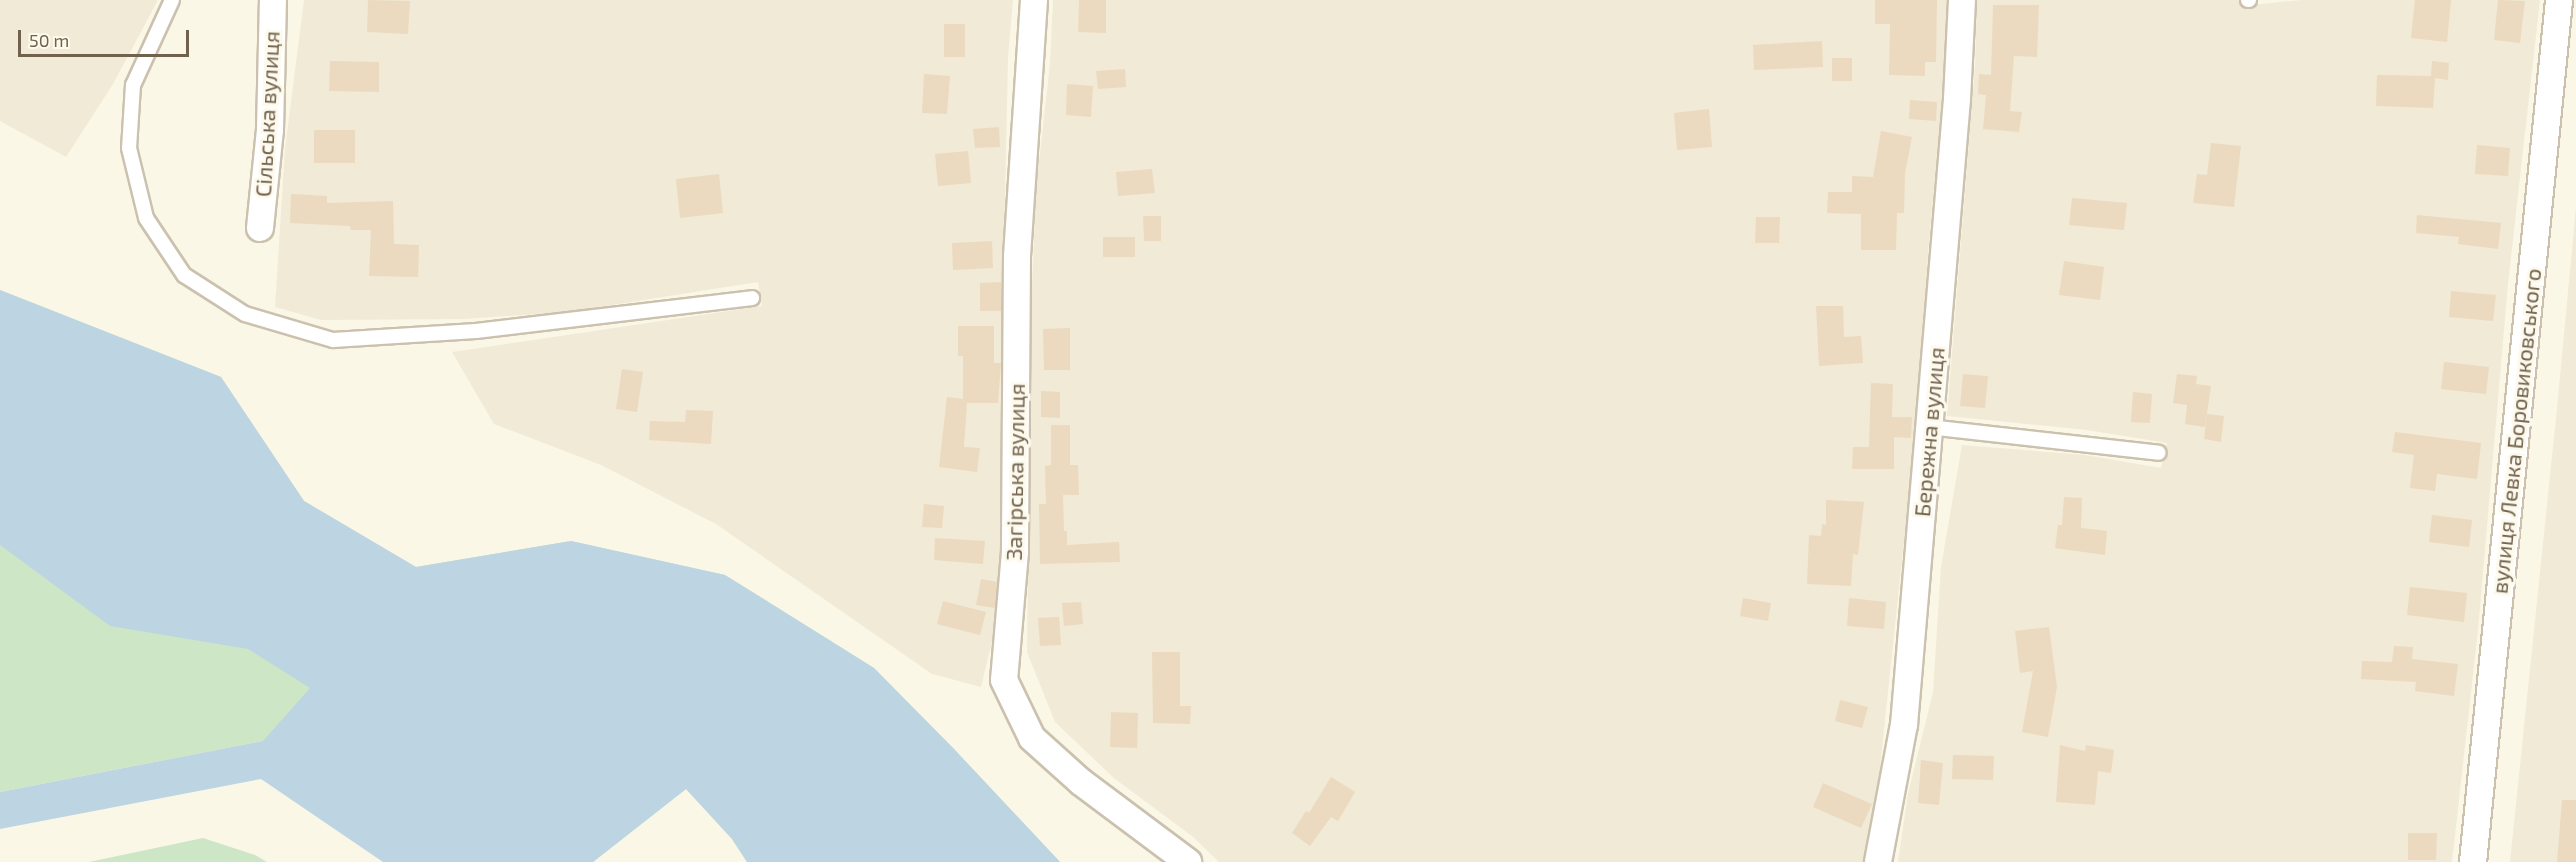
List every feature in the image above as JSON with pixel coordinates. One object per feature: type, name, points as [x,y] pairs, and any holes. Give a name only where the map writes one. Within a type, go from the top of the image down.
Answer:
[{"type":"street","name":"Сільська вулиця","points":[[260,228],[270,130],[273,0]]},
{"type":"street","name":"Загірська вулиця","points":[[1034,0],[1017,256],[1015,552],[1004,680],[1032,738],[1081,782],[1188,862]]},
{"type":"street","name":"Бережна вулиця","points":[[1878,862],[1904,725],[1957,99],[1962,0]]},
{"type":"street","name":"вулиця Левка Боровиковського","points":[[2473,862],[2559,0]]},
{"type":"lane","points":[[172,0],[133,85],[129,148],[146,218],[184,275],[245,314],[333,340],[476,331],[752,298]]},
{"type":"lane","points":[[1929,427],[2159,453]]},
{"type":"shaded area","points":[[0,0],[158,0],[113,84],[66,157],[0,121]]},
{"type":"shaded area","points":[[304,0],[1013,0],[1008,57],[1004,242],[1006,583],[981,687],[932,674],[716,524],[601,465],[494,424],[452,352],[762,306],[758,282],[567,312],[464,319],[321,320],[275,307],[285,149]]},
{"type":"shaded area","points":[[1053,0],[1951,0],[1928,253],[1922,371],[1870,862],[1219,862],[1192,836],[1115,779],[1055,722],[1027,652],[1031,312],[1036,189],[1050,64]]},
{"type":"shaded area","points":[[1977,0],[2240,0],[2240,6],[2302,0],[2540,0],[2508,284],[2478,630],[2452,862],[1898,862],[1908,794],[1933,692],[1941,567],[1962,445],[2085,455],[2161,468],[2167,443],[2087,430],[1947,416],[1975,66]]},
{"type":"shaded area","points":[[2576,207],[2576,862],[2510,862],[2557,408]]},
{"type":"green space","points":[[0,290],[221,377],[304,501],[416,567],[571,541],[725,575],[874,668],[1060,862],[747,862],[732,839],[686,789],[593,862],[263,741],[0,792]]},
{"type":"green space","points":[[203,838],[255,855],[267,862],[89,862]]},
{"type":"water","points":[[0,290],[221,377],[304,501],[416,567],[571,541],[725,575],[874,668],[1060,862],[747,862],[732,839],[686,789],[593,862],[383,862],[261,779],[0,829],[0,792],[263,741],[310,688],[248,649],[110,626],[0,545]]},
{"type":"building","points":[[368,0],[410,1],[408,34],[367,32]]},
{"type":"building","points":[[1079,0],[1106,0],[1106,33],[1078,32]]},
{"type":"building","points":[[1875,0],[1937,0],[1936,62],[1925,62],[1925,76],[1889,75],[1890,24],[1875,24]]},
{"type":"building","points":[[2415,0],[2451,0],[2447,42],[2411,38]]},
{"type":"building","points":[[2498,0],[2525,1],[2520,43],[2494,40]]},
{"type":"building","points":[[1993,5],[2039,5],[2037,57],[2014,56],[2010,111],[2022,112],[2019,132],[1983,129],[1986,95],[1978,94],[1979,74],[1991,75]]},
{"type":"building","points":[[944,24],[965,24],[965,57],[944,57]]},
{"type":"building","points":[[1822,41],[1823,67],[1754,70],[1753,45]]},
{"type":"building","points":[[1832,58],[1852,58],[1852,81],[1832,81]]},
{"type":"building","points":[[330,61],[379,62],[379,92],[329,91]]},
{"type":"building","points":[[2432,61],[2449,63],[2448,80],[2435,78],[2433,108],[2376,106],[2377,75],[2431,76]]},
{"type":"building","points":[[1125,69],[1126,87],[1098,89],[1096,71]]},
{"type":"building","points":[[924,74],[950,76],[947,114],[922,113]]},
{"type":"building","points":[[1067,84],[1093,86],[1091,117],[1066,115]]},
{"type":"building","points":[[1910,100],[1937,102],[1936,121],[1909,119]]},
{"type":"building","points":[[1709,109],[1712,147],[1677,150],[1674,113]]},
{"type":"building","points":[[999,127],[1000,147],[975,148],[973,129]]},
{"type":"building","points":[[314,130],[355,130],[355,163],[314,163]]},
{"type":"building","points":[[1881,131],[1912,137],[1905,173],[1904,213],[1897,213],[1896,250],[1861,250],[1861,214],[1827,213],[1828,192],[1852,192],[1852,176],[1873,177]]},
{"type":"building","points":[[2211,143],[2241,146],[2234,207],[2193,203],[2197,174],[2207,175]]},
{"type":"building","points":[[2477,145],[2510,148],[2508,176],[2475,174]]},
{"type":"building","points":[[968,151],[971,183],[938,186],[935,154]]},
{"type":"building","points":[[1152,169],[1155,193],[1118,196],[1116,172]]},
{"type":"building","points":[[719,174],[723,213],[680,218],[676,179]]},
{"type":"building","points":[[291,194],[327,196],[327,203],[393,201],[394,244],[419,245],[418,277],[369,276],[371,230],[351,230],[350,226],[290,223]]},
{"type":"building","points":[[2072,198],[2127,203],[2124,230],[2069,225]]},
{"type":"building","points":[[2417,215],[2501,223],[2498,249],[2458,244],[2459,237],[2416,233]]},
{"type":"building","points":[[1143,216],[1161,216],[1161,241],[1144,241]]},
{"type":"building","points":[[1756,217],[1780,217],[1779,243],[1755,243]]},
{"type":"building","points":[[1103,237],[1135,237],[1135,257],[1103,257]]},
{"type":"building","points":[[992,241],[993,268],[953,270],[952,243]]},
{"type":"building","points":[[2064,261],[2104,267],[2100,300],[2059,295]]},
{"type":"building","points":[[1001,282],[1002,311],[980,311],[980,283]]},
{"type":"building","points":[[2451,291],[2496,295],[2493,321],[2449,317]]},
{"type":"building","points":[[1816,306],[1843,306],[1844,337],[1861,336],[1863,363],[1819,366]]},
{"type":"building","points":[[958,326],[994,326],[994,363],[1001,363],[998,403],[967,403],[964,447],[980,448],[977,472],[939,467],[947,397],[963,399],[963,356],[958,356]]},
{"type":"building","points":[[1070,328],[1070,370],[1044,370],[1043,329]]},
{"type":"building","points":[[2444,362],[2489,367],[2486,394],[2441,389]]},
{"type":"building","points":[[622,369],[643,372],[637,412],[616,409]]},
{"type":"building","points":[[1963,374],[1988,376],[1985,408],[1960,406]]},
{"type":"building","points":[[2177,374],[2197,376],[2196,384],[2211,386],[2205,427],[2185,424],[2187,405],[2173,403]]},
{"type":"building","points":[[1871,383],[1893,384],[1892,417],[1912,417],[1911,438],[1894,437],[1894,469],[1852,469],[1853,447],[1869,447]]},
{"type":"building","points":[[1041,391],[1060,392],[1060,418],[1041,417]]},
{"type":"building","points":[[2133,392],[2152,394],[2150,423],[2131,422]]},
{"type":"building","points":[[686,410],[713,411],[711,444],[649,440],[650,421],[685,422]]},
{"type":"building","points":[[2207,414],[2224,416],[2221,442],[2204,439]]},
{"type":"building","points":[[1051,425],[1070,425],[1070,465],[1078,465],[1079,495],[1063,495],[1064,531],[1067,531],[1067,545],[1119,542],[1120,562],[1040,564],[1039,504],[1046,504],[1045,466],[1051,465]]},
{"type":"building","points":[[2395,432],[2481,443],[2477,479],[2437,474],[2435,491],[2410,488],[2414,455],[2392,452]]},
{"type":"building","points":[[2064,497],[2082,498],[2081,528],[2107,531],[2105,555],[2055,548],[2058,525],[2062,525]]},
{"type":"building","points":[[1826,500],[1864,502],[1858,555],[1853,554],[1851,586],[1807,584],[1809,535],[1821,536],[1822,524],[1826,525]]},
{"type":"building","points":[[924,504],[944,506],[942,528],[922,527]]},
{"type":"building","points":[[2432,515],[2472,520],[2469,547],[2429,542]]},
{"type":"building","points":[[935,538],[985,541],[983,564],[934,560]]},
{"type":"building","points":[[981,579],[997,582],[995,608],[976,605]]},
{"type":"building","points":[[2410,587],[2467,593],[2464,622],[2407,615]]},
{"type":"building","points":[[1743,598],[1771,603],[1768,621],[1740,616]]},
{"type":"building","points":[[1849,598],[1886,602],[1884,629],[1847,626]]},
{"type":"building","points":[[943,601],[986,612],[980,635],[937,624]]},
{"type":"building","points":[[1081,602],[1083,624],[1064,626],[1062,603]]},
{"type":"building","points":[[1059,617],[1061,645],[1040,646],[1038,618]]},
{"type":"building","points":[[2049,627],[2057,687],[2048,737],[2022,732],[2033,671],[2020,673],[2015,631]]},
{"type":"building","points":[[2394,646],[2413,647],[2412,659],[2458,664],[2454,696],[2415,691],[2416,682],[2361,679],[2362,661],[2392,662]]},
{"type":"building","points":[[1152,652],[1180,652],[1180,706],[1191,706],[1190,724],[1153,723]]},
{"type":"building","points":[[1840,700],[1868,707],[1862,728],[1835,721]]},
{"type":"building","points":[[1111,712],[1138,713],[1137,748],[1110,747]]},
{"type":"building","points":[[2060,745],[2085,751],[2086,745],[2114,750],[2111,773],[2098,771],[2095,805],[2056,802]]},
{"type":"building","points":[[1953,755],[1994,756],[1993,780],[1952,779]]},
{"type":"building","points":[[1921,760],[1943,763],[1939,805],[1918,803]]},
{"type":"building","points":[[1331,777],[1355,792],[1338,821],[1331,817],[1310,846],[1292,833],[1306,811],[1309,813]]},
{"type":"building","points":[[1823,783],[1872,804],[1861,828],[1813,807]]},
{"type":"building","points":[[2562,800],[2576,800],[2576,862],[2557,862]]},
{"type":"building","points":[[2408,833],[2437,833],[2436,860],[2408,860]]}]
